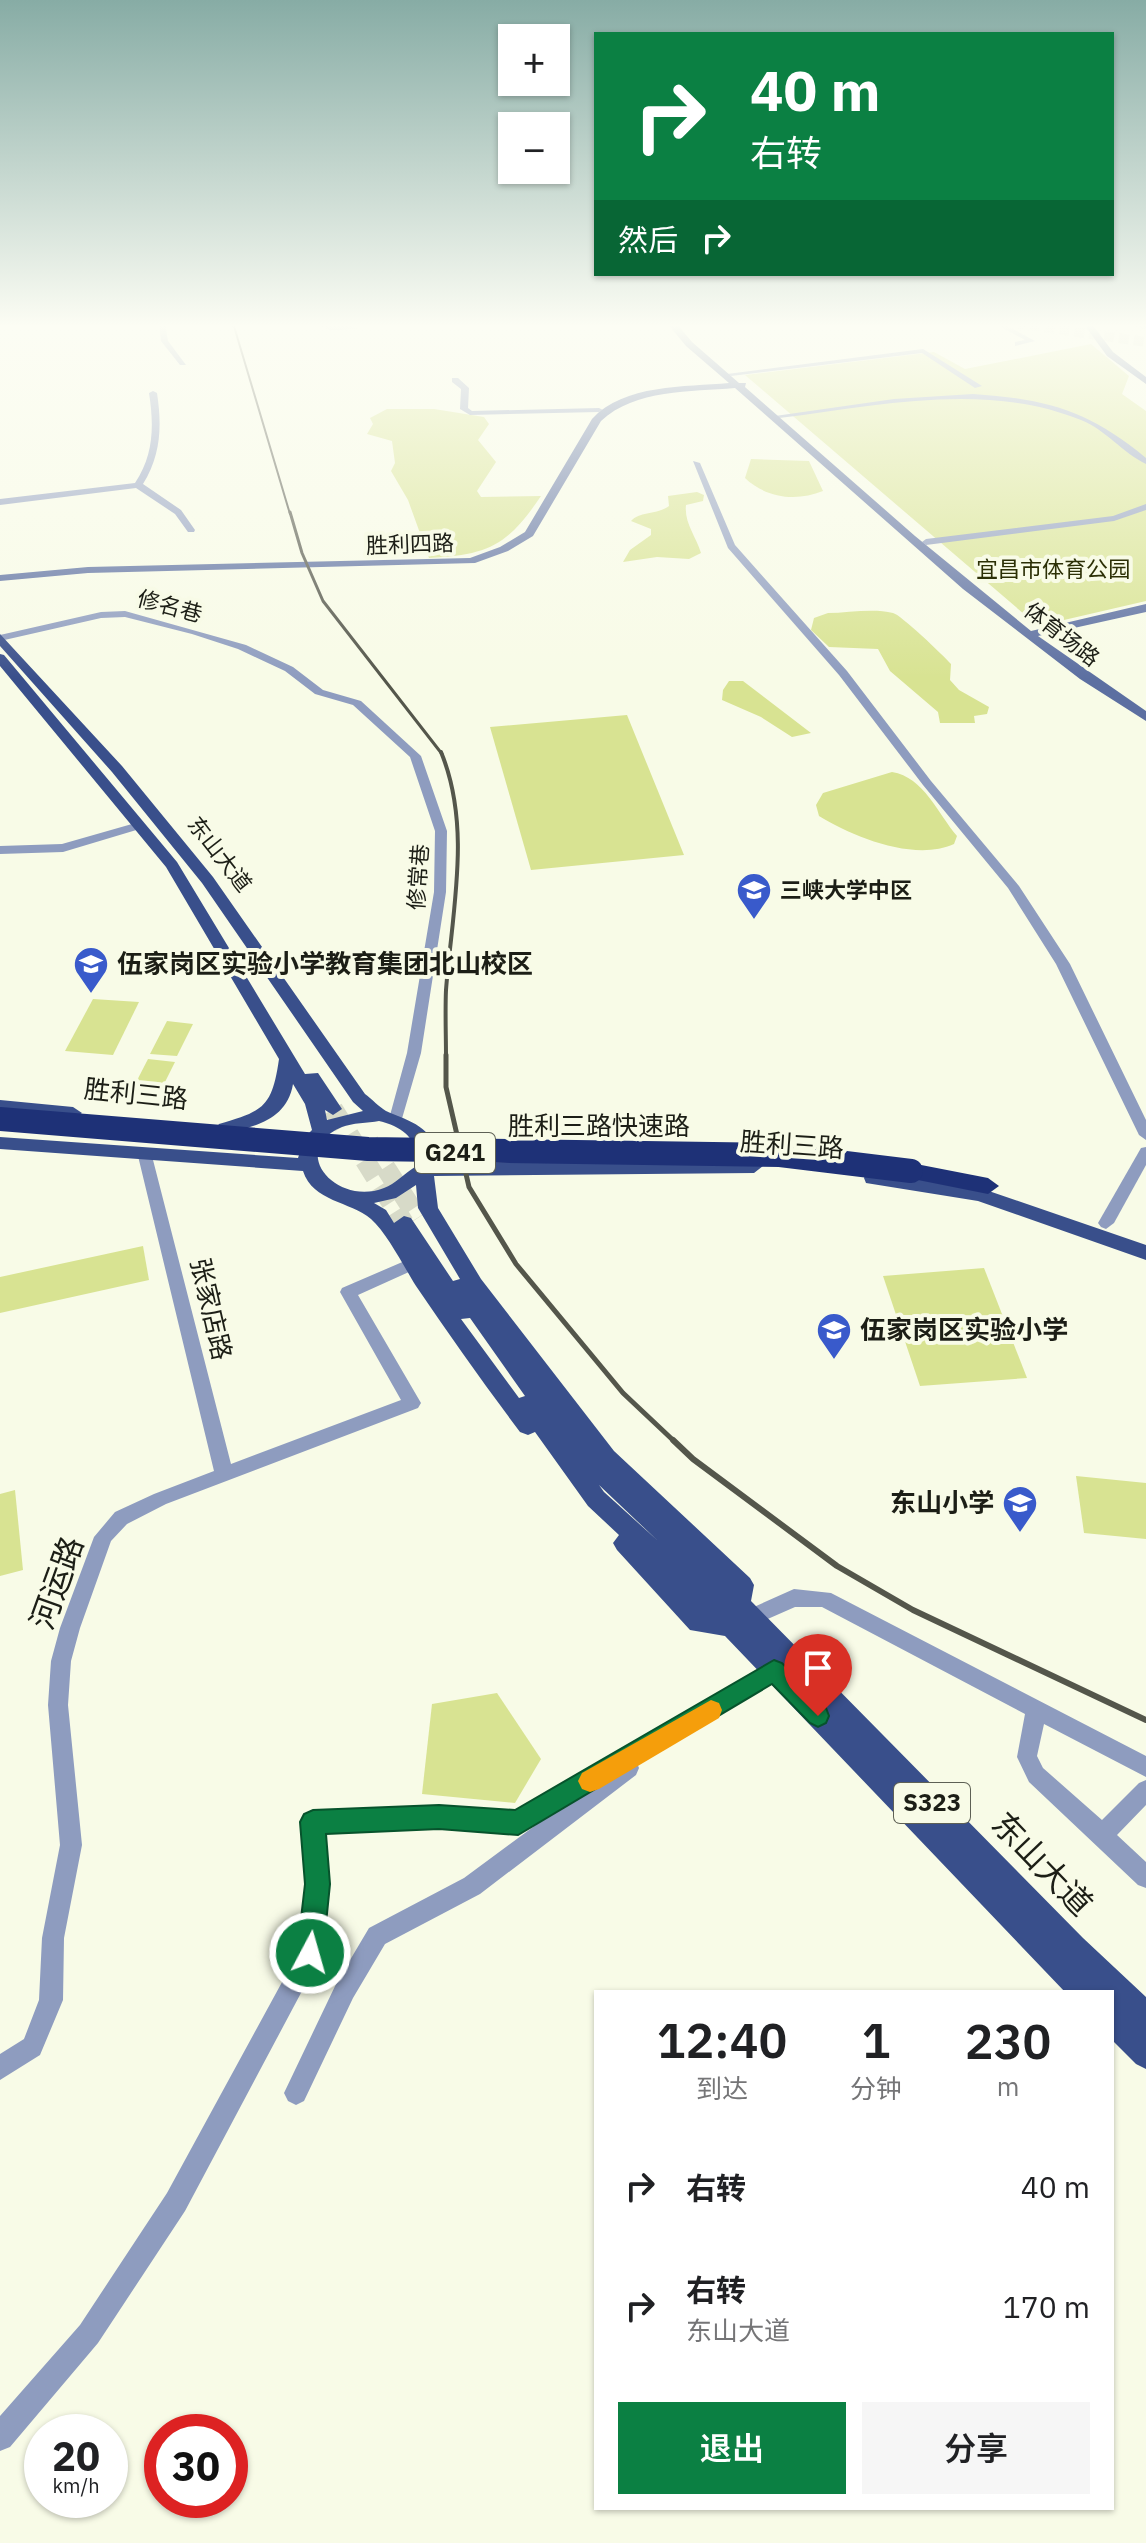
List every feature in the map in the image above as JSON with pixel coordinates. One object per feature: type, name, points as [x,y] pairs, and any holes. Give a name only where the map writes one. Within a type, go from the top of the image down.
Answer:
[{"type":"highway","points":[[0,1108],[149,1121]]},
{"type":"highway","name":"胜利三路快速路","points":[[0,1119],[368,1149],[780,1155],[910,1174]]},
{"type":"highway","name":"胜利三路快速路","points":[[0,1129],[326,1158],[455,1163],[781,1161],[910,1174]]},
{"type":"highway","name":"G241","points":[[910,1174],[984,1191]]},
{"type":"main road","name":"胜利四路","points":[[2,576],[85,566],[416,562],[473,557],[512,541],[524,530],[581,442]]},
{"type":"main road","name":"胜利四路","points":[[2,576],[88,570],[471,561],[504,549],[529,534],[586,442]]},
{"type":"main road","name":"体育场路","points":[[807,442],[1032,635],[1146,717]]},
{"type":"main road","name":"体育场路","points":[[809,442],[1032,635],[1146,710]]},
{"type":"main road","points":[[1032,635],[1146,608]]},
{"type":"main road","name":"东山大道","points":[[0,638],[117,769],[191,860],[359,1098],[388,1117]]},
{"type":"main road","name":"东山大道","points":[[0,658],[172,865],[314,1104],[319,1134]]},
{"type":"main road","points":[[172,865],[180,869],[232,945],[263,1002],[339,1107],[191,860]]},
{"type":"main road","points":[[225,1128],[257,1119],[275,1108],[284,1097],[287,1060]]},
{"type":"main road","points":[[388,1117],[411,1125],[427,1146],[424,1170],[428,1208],[474,1284],[606,1457],[742,1585],[731,1608],[699,1622],[589,1505],[475,1356],[379,1215],[350,1198],[320,1186],[306,1165],[308,1150],[319,1134],[348,1118],[388,1117]]},
{"type":"main road","name":"胜利三路","points":[[149,1121],[319,1134]]},
{"type":"main road","points":[[0,1143],[145,1156],[306,1165]]},
{"type":"main road","name":"胜利三路","points":[[427,1146],[704,1146],[808,1150],[912,1166],[1146,1253]]},
{"type":"main road","name":"胜利三路","points":[[424,1170],[781,1167],[984,1191],[1106,1223],[1146,1239]]},
{"type":"main road","points":[[350,1198],[367,1198],[398,1190],[424,1170]]},
{"type":"main road","points":[[411,1220],[596,1499],[731,1608]]},
{"type":"main road","name":"东山大道","points":[[731,1608],[1146,2017]]},
{"type":"main road","name":"S323","points":[[731,1608],[774,1671],[1083,1990]]},
{"type":"main road","points":[[1114,2021],[1146,2054]]},
{"type":"street","points":[[138,485],[152,464],[157,442]]},
{"type":"street","points":[[1118,442],[1146,462]]},
{"type":"street","points":[[696,463],[731,546],[843,673],[1013,886],[1063,964],[1146,1135]]},
{"type":"street","points":[[0,502],[138,485],[178,512],[191,530]]},
{"type":"street","points":[[926,542],[1114,518],[1146,507]]},
{"type":"street","name":"修名巷","points":[[0,638],[101,615],[125,614],[242,647],[289,669],[319,692]]},
{"type":"street","name":"修常巷","points":[[319,692],[357,703],[415,756],[441,831],[440,892],[414,1053],[388,1117]]},
{"type":"street","points":[[1,851],[63,848],[139,826]]},
{"type":"street","points":[[1106,1223],[1146,1152]]},
{"type":"street","name":"张家店路","points":[[145,1156],[167,1232],[224,1474]]},
{"type":"street","name":"河运路","points":[[0,2068],[32,2047],[51,2000],[53,1938],[71,1845],[59,1718],[61,1661],[93,1558],[103,1537],[121,1518],[224,1474],[412,1403],[348,1292],[414,1263]]},
{"type":"street","points":[[731,1608],[794,1598],[824,1599],[1146,1767]]},
{"type":"street","points":[[0,2437],[89,2334],[176,2202],[310,1953],[317,1884],[313,1822],[439,1817],[518,1823],[678,1731],[774,1671]]},
{"type":"street","points":[[1036,1712],[1027,1757],[1036,1775],[1146,1877]]},
{"type":"street","points":[[296,2093],[345,1990],[377,1936],[472,1886],[678,1731]]},
{"type":"street","points":[[1102,1835],[1146,1790]]},
{"type":"green space","points":[[392,442],[479,442],[496,462],[477,491],[481,497],[541,496],[518,526],[495,544],[467,554],[429,558],[408,500],[391,471],[395,463]]},
{"type":"green space","name":"宜昌市体育公园","points":[[823,442],[1146,442],[1146,601],[1038,626]]},
{"type":"green space","points":[[751,459],[809,461],[823,491],[792,497],[762,490],[745,478]]},
{"type":"green space","points":[[697,492],[704,495],[703,501],[686,505],[686,512],[701,553],[689,559],[657,557],[623,562],[630,550],[651,535],[651,529],[631,521],[669,506],[668,496]]},
{"type":"green space","points":[[877,611],[897,615],[951,664],[950,680],[959,690],[989,707],[987,714],[974,716],[975,723],[940,723],[938,712],[890,671],[878,649],[829,647],[811,630],[814,618],[828,613]]},
{"type":"green space","points":[[729,681],[743,681],[811,733],[792,737],[761,717],[722,700],[723,690]]},
{"type":"green space","points":[[627,715],[684,855],[531,870],[490,727]]},
{"type":"green space","points":[[892,772],[903,775],[922,789],[957,836],[954,844],[938,849],[903,849],[866,839],[819,816],[816,805],[823,793]]},
{"type":"green space","points":[[93,999],[139,1002],[113,1055],[65,1051]]},
{"type":"green space","points":[[167,1021],[193,1024],[177,1056],[150,1054]]},
{"type":"green space","points":[[148,1059],[175,1062],[158,1096],[130,1094]]},
{"type":"green space","points":[[143,1246],[149,1280],[0,1313],[0,1277]]},
{"type":"green space","points":[[984,1268],[1027,1378],[920,1386],[883,1276]]},
{"type":"green space","points":[[1076,1476],[1146,1483],[1146,1539],[1084,1533]]},
{"type":"green space","points":[[15,1490],[23,1570],[0,1576],[0,1494]]},
{"type":"green space","points":[[497,1693],[541,1759],[515,1803],[422,1794],[432,1704]]},
{"type":"tunnel","points":[[333,1109],[404,1223]]},
{"type":"tunnel","points":[[369,1142],[418,1218]]},
{"type":"railway","points":[[268,442],[290,514]]},
{"type":"railway","points":[[290,512],[302,553],[323,601],[441,753]]},
{"type":"railway","points":[[441,753],[456,810],[458,839],[446,990],[446,1087],[469,1187],[516,1264],[623,1393],[675,1442]]},
{"type":"railway","points":[[673,1440],[693,1459],[837,1566],[913,1610],[1146,1720]]},
{"type":"slow traffic","points":[[590,1781],[711,1710]]},
{"type":"place","name":"三峡大学中区","points":[[754,921]]},
{"type":"place","name":"伍家岗区实验小学教育集团北山校区","points":[[91,995]]},
{"type":"place","name":"伍家岗区实验小学","points":[[834,1361]]},
{"type":"place","name":"东山小学","points":[[1020,1534]]},
{"type":"route","points":[[310,1953],[317,1884],[313,1822],[439,1817],[518,1823],[678,1731],[774,1671],[818,1716]]}]
